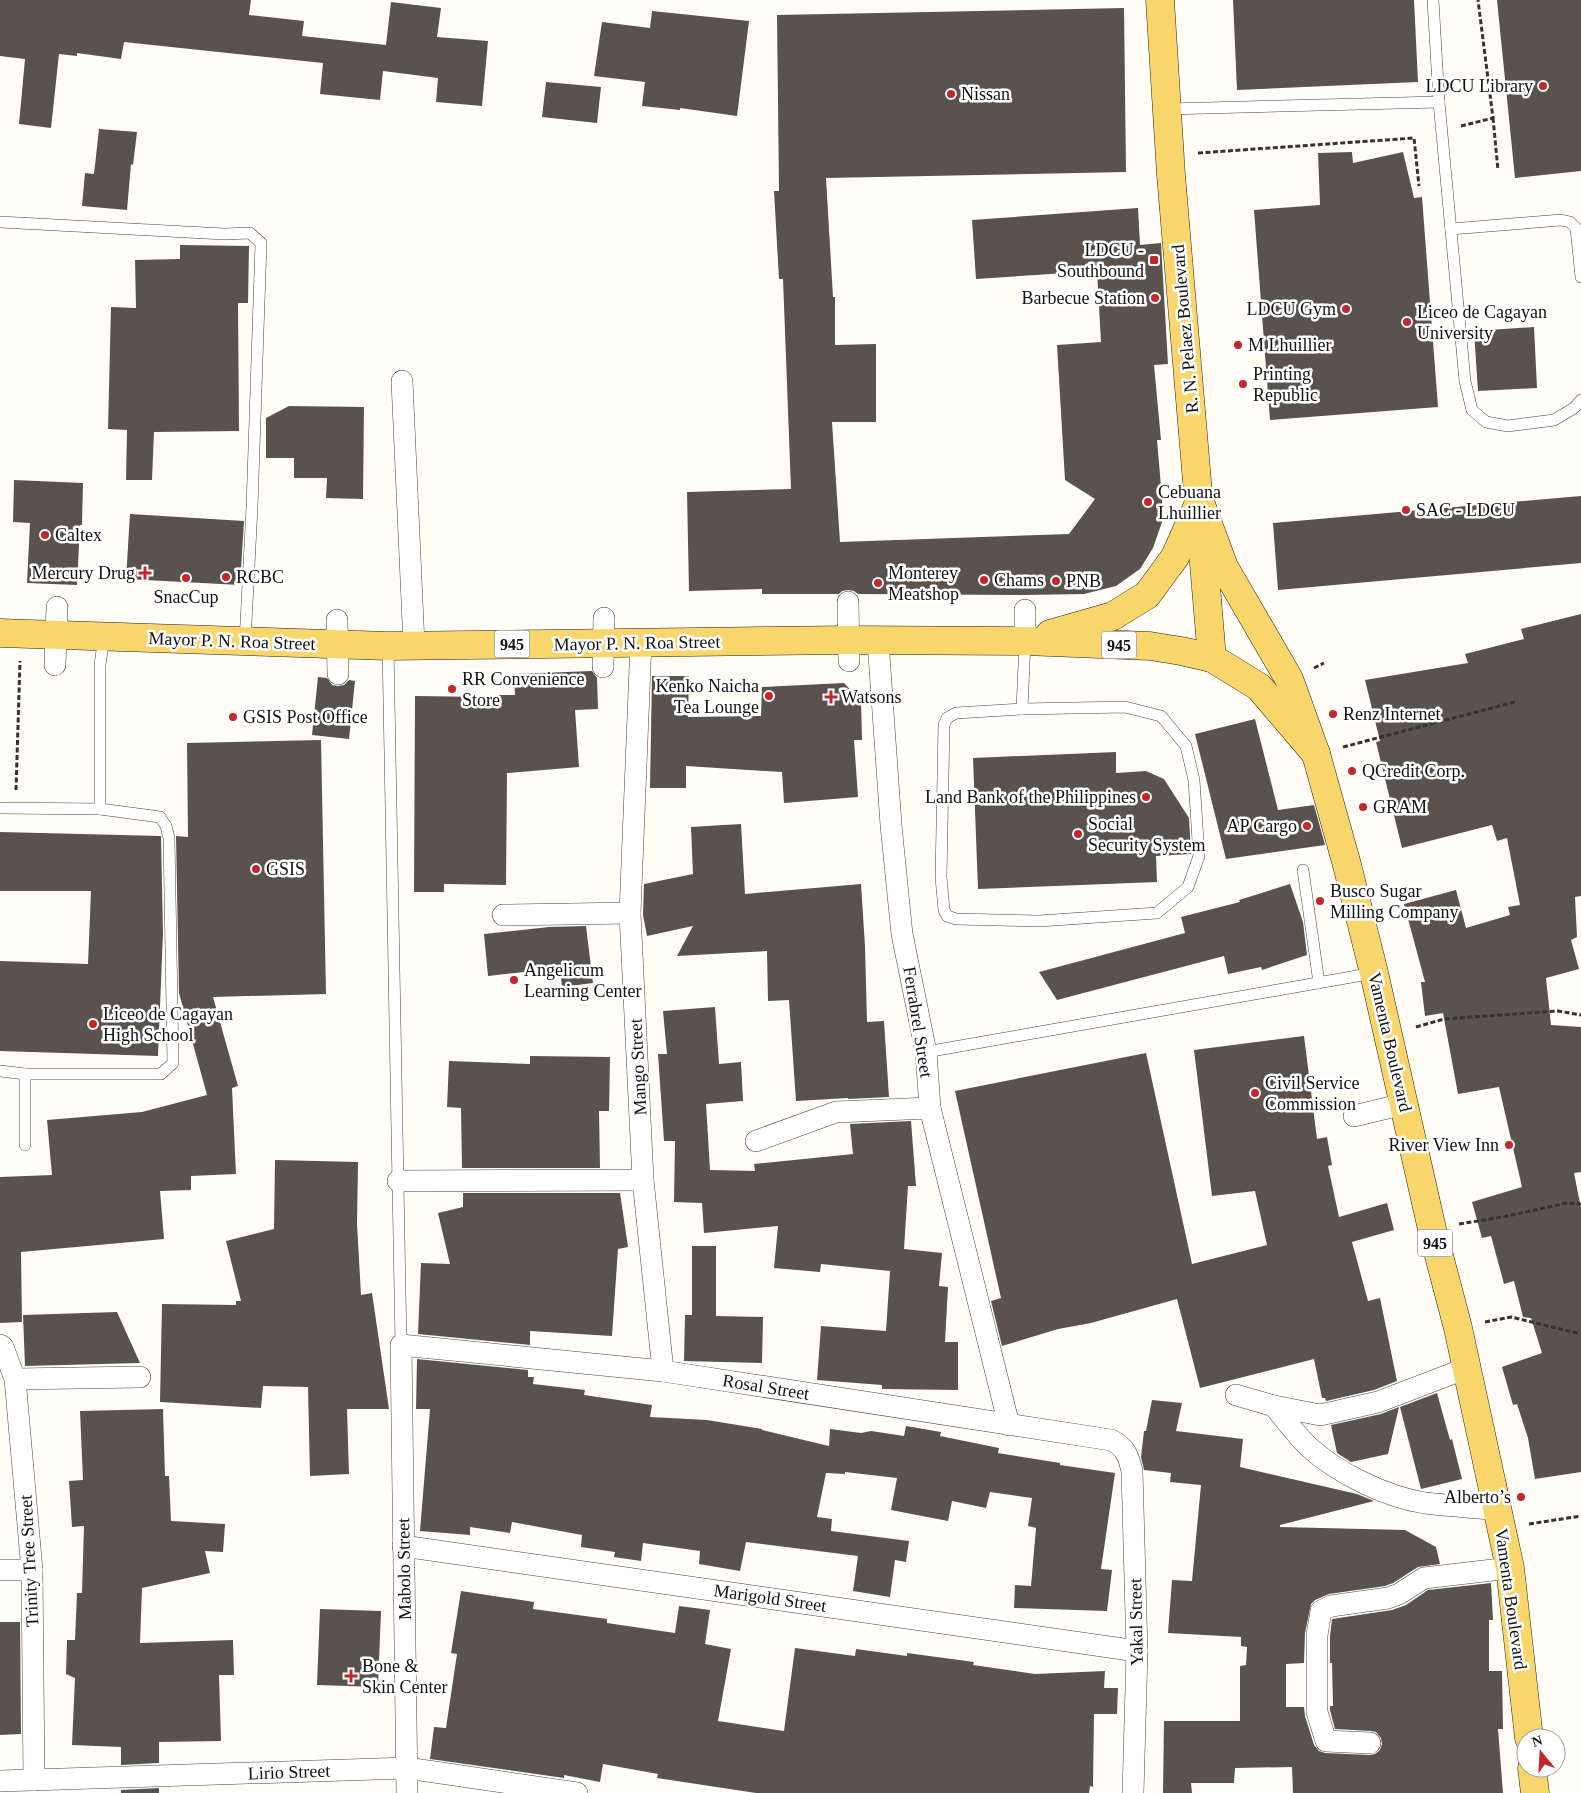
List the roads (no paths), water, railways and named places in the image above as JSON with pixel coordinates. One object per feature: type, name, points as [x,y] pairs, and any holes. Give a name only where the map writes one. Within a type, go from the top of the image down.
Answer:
[{"type":"main road","name":"R. N. Pelaez Boulevard","points":[[1160,0],[1170,155],[1212,658]]},
{"type":"main road","points":[[1025,641],[1113,616],[1148,595],[1175,557],[1200,502]]},
{"type":"main road","points":[[1200,502],[1224,567],[1289,678],[1316,754]]},
{"type":"main road","name":"Mayor P. N. Roa Street","points":[[10,633],[245,642],[337,632],[401,646],[641,642],[849,651],[878,642],[1025,641],[1150,646],[1212,658]]},
{"type":"main road","name":"Vamenta Boulevard","points":[[1212,658],[1258,687],[1316,754],[1347,865],[1374,973],[1432,1229],[1458,1328],[1510,1568],[1528,1728]]},
{"type":"main road","points":[[1533,1778],[1535,1793]]},
{"type":"street","points":[[401,646],[402,381]]},
{"type":"street","points":[[848,602],[849,651]]},
{"type":"street","points":[[55,666],[57,607]]},
{"type":"street","points":[[1025,610],[1025,641]]},
{"type":"street","points":[[337,632],[338,674]]},
{"type":"street","name":"Mango Street","points":[[641,642],[630,912],[643,1180],[663,1372]]},
{"type":"street","name":"Ferrabrel Street","points":[[878,642],[891,825],[902,934],[926,1052],[930,1108],[1009,1424]]},
{"type":"street","points":[[503,915],[630,912]]},
{"type":"street","points":[[1354,1116],[1404,1104]]},
{"type":"street","points":[[756,1141],[836,1112],[930,1108]]},
{"type":"street","points":[[398,1181],[643,1180]]},
{"type":"street","name":"Trinity Tree Street","points":[[0,1345],[3,1347],[15,1379],[32,1570],[34,1780]]},
{"type":"street","name":"Rosal Street","points":[[401,1345],[663,1372],[1111,1440],[1119,1444],[1126,1452]]},
{"type":"street","name":"Mabolo Street","points":[[401,1345],[407,1793]]},
{"type":"street","points":[[1236,1395],[1274,1406],[1320,1415],[1378,1402],[1466,1368]]},
{"type":"street","points":[[15,1379],[140,1377]]},
{"type":"street","points":[[1274,1406],[1308,1446],[1340,1470],[1400,1497],[1499,1519]]},
{"type":"street","name":"Yakal Street","points":[[1126,1452],[1132,1471],[1137,1651],[1133,1793]]},
{"type":"street","name":"Marigold Street","points":[[403,1546],[1137,1651]]},
{"type":"street","points":[[1370,1743],[1326,1741],[1317,1712],[1317,1635],[1321,1611],[1331,1606],[1388,1598],[1399,1594],[1424,1578],[1510,1568]]},
{"type":"street","points":[[0,1570],[32,1570]]},
{"type":"street","name":"Lirio Street","points":[[0,1780],[407,1768],[577,1793]]},
{"type":"lane","points":[[1433,0],[1439,102],[1465,381],[1472,410],[1486,422],[1508,426],[1554,420],[1574,408],[1581,400]]},
{"type":"lane","points":[[1167,109],[1439,102]]},
{"type":"lane","points":[[1451,229],[1560,220],[1570,222],[1576,228],[1581,277]]},
{"type":"lane","points":[[0,222],[224,234],[250,233],[261,243],[252,507],[245,642]]},
{"type":"lane","points":[[100,809],[100,665],[104,636]]},
{"type":"lane","points":[[1022,709],[1025,641]]},
{"type":"lane","points":[[401,646],[398,1181],[401,1345]]},
{"type":"lane","points":[[1125,707],[1161,716],[1186,746],[1194,780],[1199,856],[1188,887],[1157,913],[1039,921],[956,919],[948,916],[944,910],[941,877],[944,725],[947,718],[956,714],[1022,709],[1125,707]]},
{"type":"lane","points":[[0,808],[100,809],[160,817],[166,826],[169,838],[173,1063],[161,1074],[25,1074],[0,1071]]},
{"type":"lane","points":[[1303,870],[1319,983]]},
{"type":"lane","points":[[926,1052],[1374,973]]},
{"type":"lane","points":[[25,1074],[25,1145]]},
{"type":"place","name":"LDCU Library","points":[[1543,86]]},
{"type":"place","name":"Nissan","points":[[951,94]]},
{"type":"place","name":"LDCU - Southbound","points":[[1154,260]]},
{"type":"place","name":"Barbecue Station","points":[[1155,298]]},
{"type":"place","name":"LDCU Gym","points":[[1346,309]]},
{"type":"place","name":"Liceo de Cagayan University","points":[[1407,322]]},
{"type":"place","name":"M Lhuillier","points":[[1238,345]]},
{"type":"place","name":"Printing Republic","points":[[1243,384]]},
{"type":"place","name":"Cebuana Lhuillier","points":[[1148,502]]},
{"type":"place","name":"SAC - LDCU","points":[[1406,510]]},
{"type":"place","name":"Caltex","points":[[45,535]]},
{"type":"place","name":"Mercury Drug","points":[[145,573]]},
{"type":"place","name":"RCBC","points":[[226,577]]},
{"type":"place","name":"SnacCup","points":[[186,578]]},
{"type":"place","name":"Chams","points":[[984,580]]},
{"type":"place","name":"PNB","points":[[1056,581]]},
{"type":"place","name":"Monterey Meatshop","points":[[878,583]]},
{"type":"place","name":"RR Convenience Store","points":[[452,689]]},
{"type":"place","name":"Kenko Naicha Tea Lounge","points":[[769,696]]},
{"type":"place","name":"Watsons","points":[[831,697]]},
{"type":"place","name":"Renz Internet","points":[[1333,714]]},
{"type":"place","name":"GSIS Post Office","points":[[233,717]]},
{"type":"place","name":"QCredit Corp.","points":[[1352,771]]},
{"type":"place","name":"Land Bank of the Philippines","points":[[1146,797]]},
{"type":"place","name":"GRAM","points":[[1363,807]]},
{"type":"place","name":"AP Cargo","points":[[1307,826]]},
{"type":"place","name":"Social Security System","points":[[1078,834]]},
{"type":"place","name":"GSIS","points":[[256,869]]},
{"type":"place","name":"Busco Sugar Milling Company","points":[[1320,901]]},
{"type":"place","name":"Angelicum Learning Center","points":[[514,980]]},
{"type":"place","name":"Liceo de Cagayan High School","points":[[93,1024]]},
{"type":"place","name":"Civil Service Commission","points":[[1255,1093]]},
{"type":"place","name":"River View Inn","points":[[1509,1145]]},
{"type":"place","name":"Alberto’s","points":[[1521,1497]]},
{"type":"place","name":"Bone & Skin Center","points":[[351,1676]]}]
